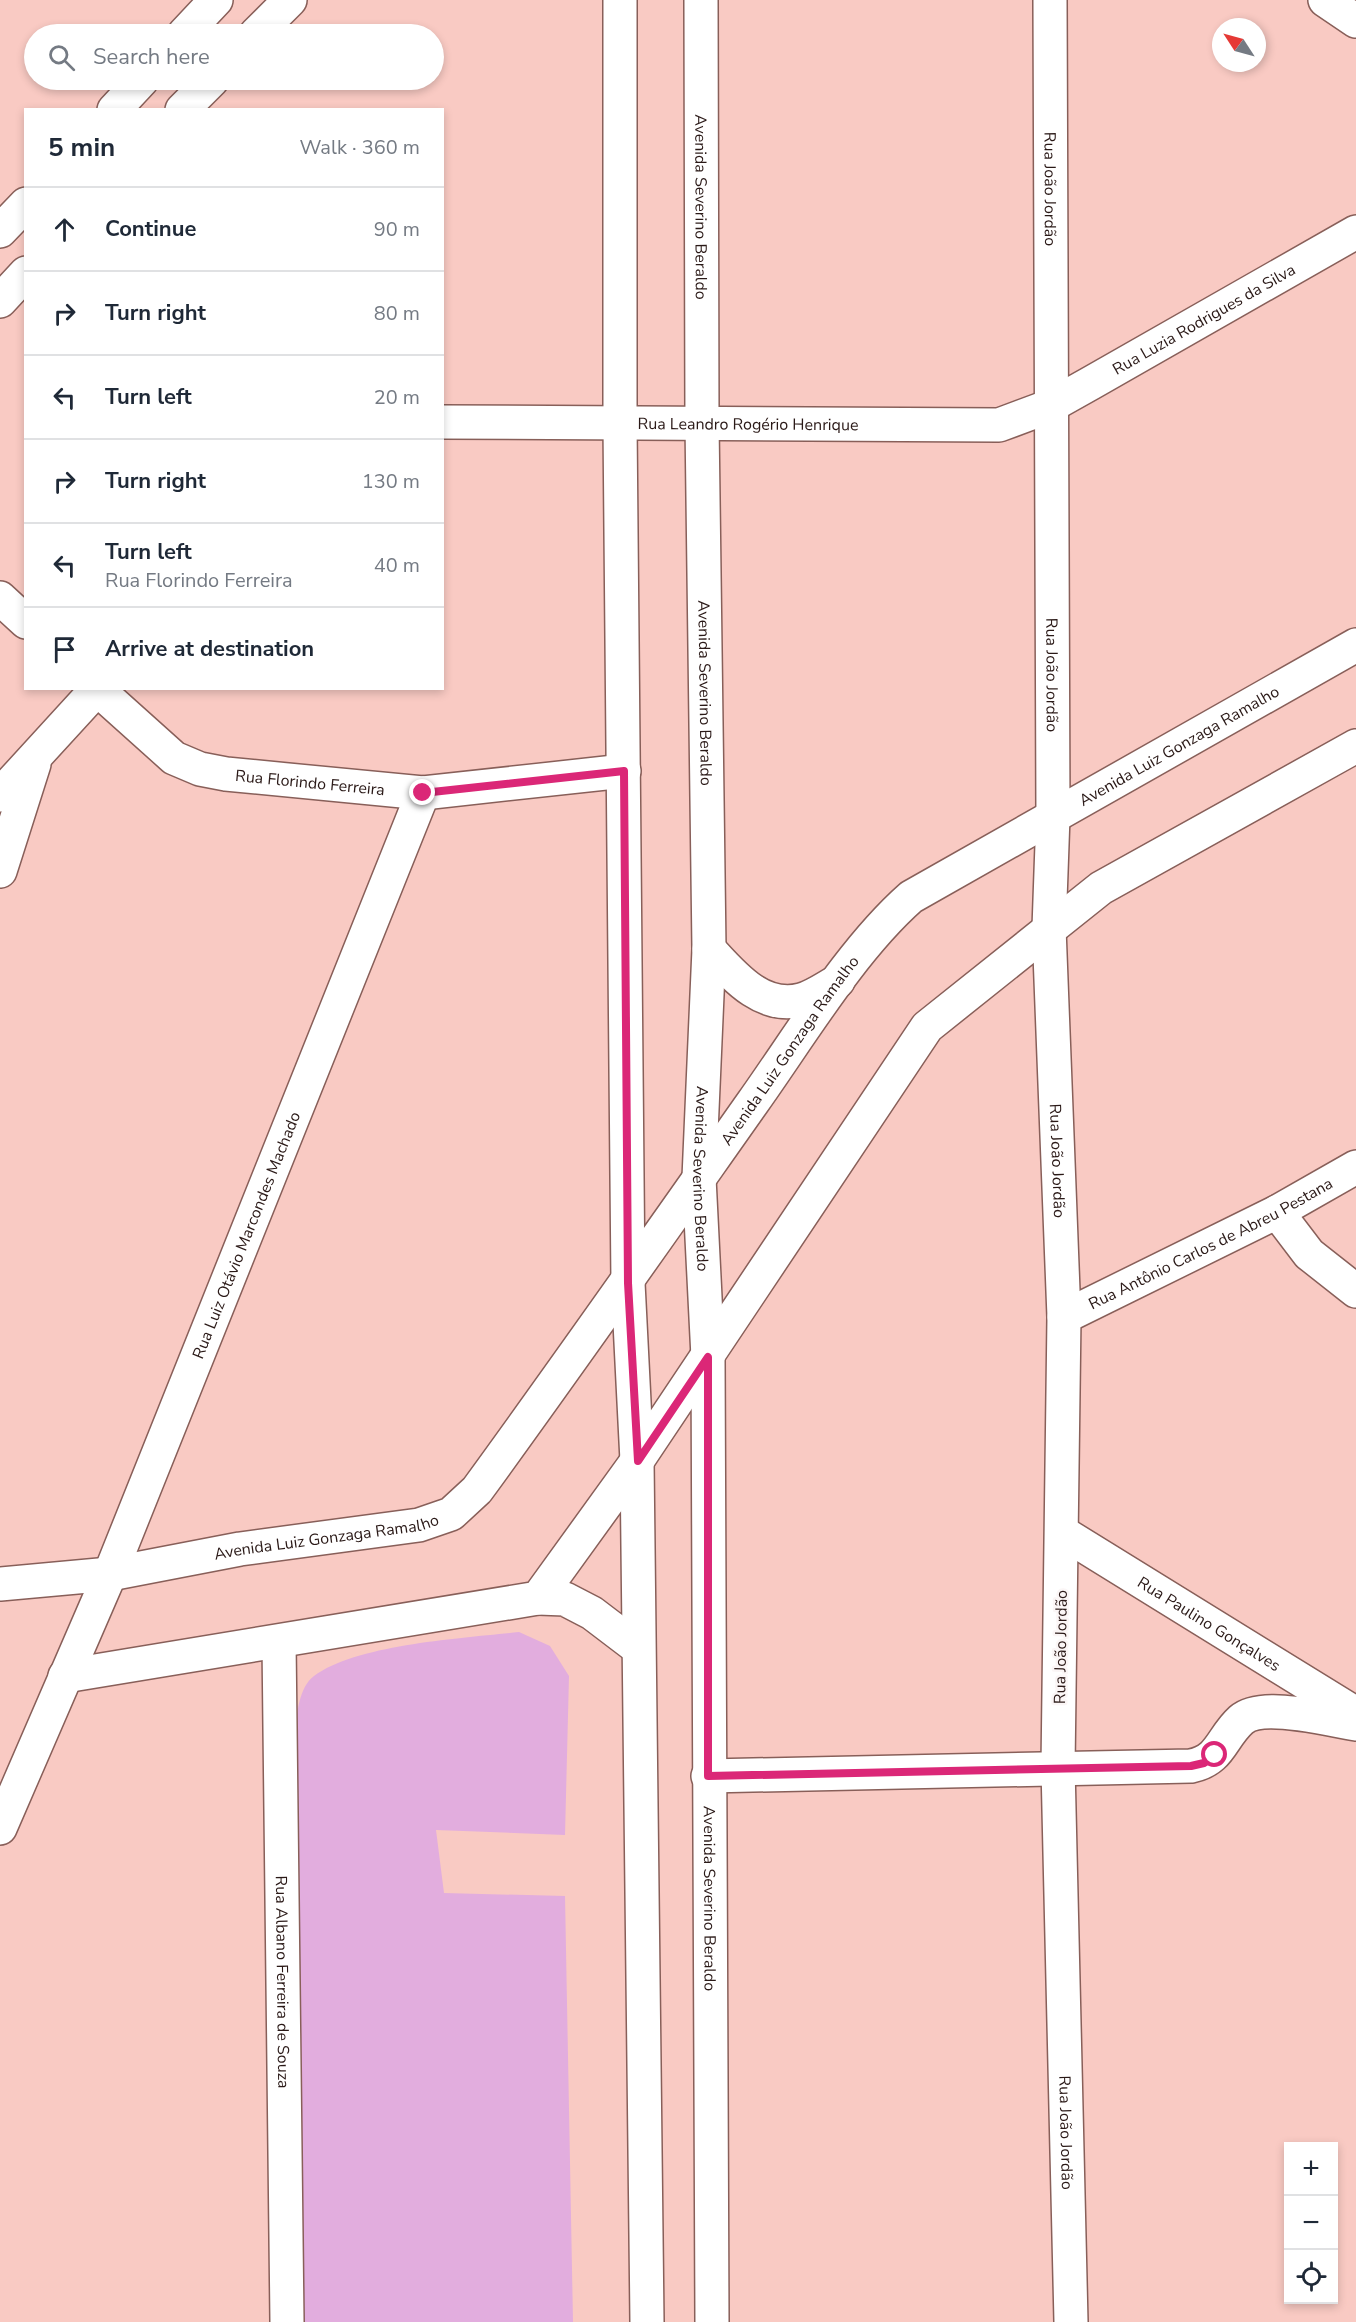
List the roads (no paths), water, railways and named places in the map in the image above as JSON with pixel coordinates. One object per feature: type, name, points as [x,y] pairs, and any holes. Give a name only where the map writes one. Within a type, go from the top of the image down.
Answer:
[{"type":"street","points":[[193,24],[216,0]]},
{"type":"street","points":[[266,24],[290,0]]},
{"type":"street","points":[[620,0],[620,424],[628,1283],[638,1461],[638,1648],[647,2322]]},
{"type":"street","name":"Avenida Severino Beraldo","points":[[701,0],[702,423],[709,948],[699,1178],[708,1357],[712,2322]]},
{"type":"street","name":"Rua João Jordão","points":[[1050,0],[1053,816],[1049,928],[1064,1317],[1063,1533],[1058,1767],[1071,2322]]},
{"type":"street","points":[[1325,0],[1356,21]]},
{"type":"street","points":[[116,108],[133,90]]},
{"type":"street","points":[[184,108],[202,90]]},
{"type":"street","points":[[0,231],[24,206]]},
{"type":"street","name":"Rua Luzia Rodrigues da Silva","points":[[1050,406],[1356,232]]},
{"type":"street","points":[[0,301],[24,275]]},
{"type":"street","name":"Rua Leandro Rogério Henrique","points":[[444,422],[999,425],[1050,406]]},
{"type":"street","points":[[0,598],[24,620]]},
{"type":"street","name":"Avenida Luiz Gonzaga Ramalho","points":[[0,1584],[110,1574],[240,1549],[419,1525],[451,1514],[477,1490],[628,1283],[699,1178],[840,980],[891,914],[910,897],[1356,645]]},
{"type":"street","points":[[0,795],[96,690]]},
{"type":"street","name":"Rua Florindo Ferreira","points":[[98,690],[174,758],[200,769],[423,793],[624,771]]},
{"type":"street","points":[[538,1598],[638,1461],[927,1027],[1101,888],[1356,746]]},
{"type":"street","points":[[0,871],[38,754]]},
{"type":"street","name":"Rua Luiz Otávio Marcondes Machado","points":[[0,1828],[110,1574],[423,793]]},
{"type":"street","points":[[709,948],[738,981],[767,999],[801,1000],[840,980]]},
{"type":"street","name":"Rua Antônio Carlos de Abreu Pestana","points":[[1064,1317],[1277,1212],[1356,1167]]},
{"type":"street","points":[[1277,1212],[1309,1254],[1356,1291]]},
{"type":"street","name":"Rua Paulino Gonçalves","points":[[1063,1533],[1356,1714]]},
{"type":"street","points":[[65,1676],[538,1598],[565,1599],[592,1613],[638,1648]]},
{"type":"street","name":"Rua Albano Ferreira de Souza","points":[[279,1642],[287,2322]]},
{"type":"street","points":[[708,1776],[1191,1766],[1204,1763],[1215,1755],[1242,1719],[1257,1713],[1281,1712],[1356,1724]]}]
